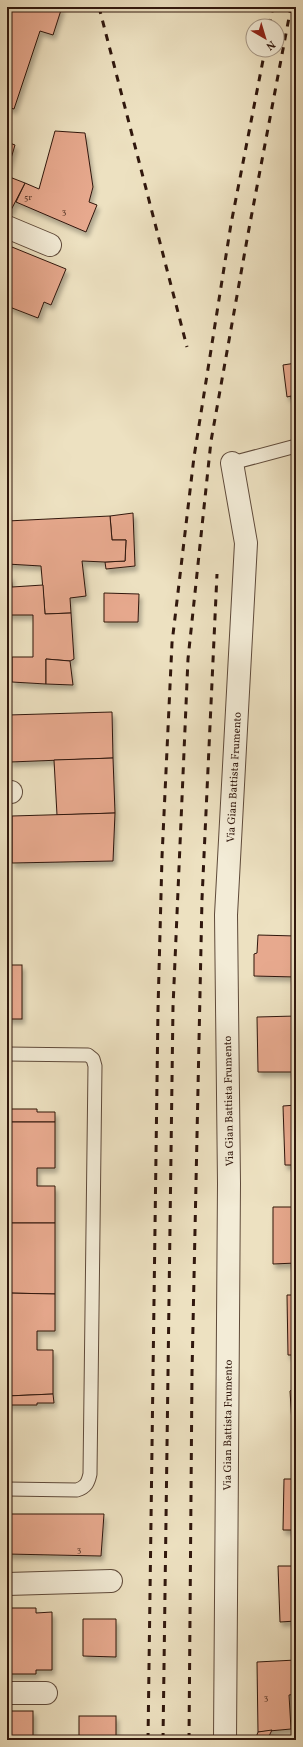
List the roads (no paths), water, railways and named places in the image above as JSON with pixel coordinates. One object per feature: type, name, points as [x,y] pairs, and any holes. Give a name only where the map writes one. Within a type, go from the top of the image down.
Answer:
[{"type":"street","points":[[7,227],[50,245]]},
{"type":"street","name":"Via Gian Battista Frumento","points":[[225,1740],[229,1191],[226,915],[246,543],[232,463]]},
{"type":"street","points":[[7,1584],[111,1581]]},
{"type":"street","points":[[7,1693],[46,1693]]},
{"type":"lane","points":[[232,463],[296,446]]},
{"type":"lane","points":[[7,1054],[88,1055],[93,1059],[95,1066],[90,1474],[88,1482],[84,1488],[77,1490],[7,1490]]},
{"type":"railway","points":[[99,7],[187,347]]},
{"type":"railway","points":[[271,18],[273,7]]},
{"type":"railway","points":[[163,1740],[173,1007],[188,659],[211,441],[291,7]]},
{"type":"railway","points":[[148,1740],[158,1009],[162,857],[172,643],[194,457],[231,224],[263,58]]},
{"type":"railway","points":[[189,1740],[192,1373],[202,899],[217,574]]}]
